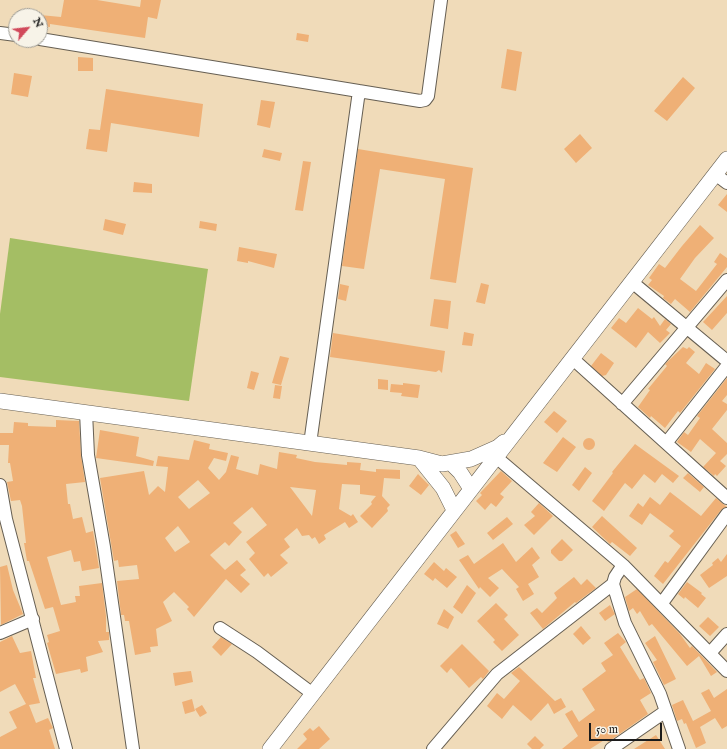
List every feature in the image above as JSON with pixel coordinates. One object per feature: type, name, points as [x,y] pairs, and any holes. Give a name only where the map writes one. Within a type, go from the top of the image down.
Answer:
[{"type":"street","points":[[48,40],[420,101],[425,100],[428,96],[441,0]]},
{"type":"street","points":[[310,444],[358,91]]},
{"type":"street","points":[[270,749],[727,159]]},
{"type":"street","points":[[715,174],[727,183]]},
{"type":"street","points":[[622,404],[688,328],[727,280]]},
{"type":"street","points":[[632,282],[727,361]]},
{"type":"street","points":[[573,359],[727,498]]},
{"type":"street","points":[[666,442],[727,366]]},
{"type":"street","points":[[0,401],[419,458],[442,464],[452,464],[471,459],[492,450],[513,435]]},
{"type":"street","points":[[86,412],[88,455],[104,547],[133,749]]},
{"type":"street","points":[[496,457],[623,565],[662,603],[727,671]]},
{"type":"street","points":[[419,458],[444,488],[454,510]]},
{"type":"street","points":[[452,464],[460,472],[471,488]]},
{"type":"street","points":[[0,486],[3,520],[33,619],[66,749]]},
{"type":"street","points":[[662,603],[727,514]]},
{"type":"street","points":[[623,565],[615,577],[614,584],[625,623],[660,694],[679,749]]},
{"type":"street","points":[[433,749],[497,674],[614,584]]},
{"type":"street","points":[[0,633],[33,619]]},
{"type":"street","points":[[220,628],[257,652],[313,694]]},
{"type":"street","points":[[710,653],[727,634]]},
{"type":"street","points":[[611,749],[666,711]]},
{"type":"green space","points":[[10,238],[208,269],[189,401],[0,377],[0,314]]},
{"type":"building","points":[[64,0],[97,0],[140,7],[141,0],[161,0],[157,19],[148,17],[145,38],[50,24],[50,27],[48,27],[48,16],[61,17]]},
{"type":"building","points":[[297,33],[309,35],[308,42],[296,40]]},
{"type":"building","points":[[507,49],[522,52],[516,91],[501,88]]},
{"type":"building","points":[[78,57],[93,58],[93,71],[78,71]]},
{"type":"building","points":[[14,73],[32,76],[28,97],[11,94]]},
{"type":"building","points":[[683,77],[695,88],[667,121],[654,111]]},
{"type":"building","points":[[106,89],[203,104],[199,137],[111,123],[107,152],[86,149],[89,129],[100,130]]},
{"type":"building","points":[[261,100],[275,102],[270,128],[257,125]]},
{"type":"building","points":[[580,134],[592,148],[576,163],[564,149]]},
{"type":"building","points":[[264,149],[282,153],[280,161],[262,157]]},
{"type":"building","points":[[358,149],[473,168],[456,283],[430,279],[445,179],[380,169],[364,269],[342,266]]},
{"type":"building","points":[[303,161],[311,162],[303,211],[295,210]]},
{"type":"building","points":[[134,182],[152,184],[152,193],[133,192]]},
{"type":"building","points":[[727,194],[727,212],[718,205]]},
{"type":"building","points":[[105,219],[126,224],[123,235],[103,230]]},
{"type":"building","points":[[200,221],[217,224],[216,231],[199,228]]},
{"type":"building","points":[[700,225],[714,238],[695,258],[680,279],[696,291],[717,264],[714,262],[720,253],[727,258],[727,267],[690,312],[675,299],[671,304],[663,298],[664,296],[648,285],[652,280],[649,278],[659,264],[665,268]]},
{"type":"building","points":[[239,247],[277,254],[274,268],[248,261],[248,263],[237,261]]},
{"type":"building","points":[[481,283],[489,285],[485,304],[476,302]]},
{"type":"building","points":[[340,284],[349,286],[346,301],[338,299]]},
{"type":"building","points":[[727,296],[727,313],[712,330],[703,322]]},
{"type":"building","points":[[434,299],[451,301],[448,329],[430,326]]},
{"type":"building","points":[[638,308],[652,319],[654,317],[660,326],[665,319],[671,324],[666,330],[670,333],[660,343],[648,332],[636,348],[611,328],[619,318],[626,323]]},
{"type":"building","points":[[464,332],[474,334],[472,346],[462,345]]},
{"type":"building","points":[[333,333],[445,351],[442,373],[439,370],[436,372],[330,357]]},
{"type":"building","points":[[683,347],[687,349],[689,347],[695,352],[686,363],[699,374],[706,363],[715,369],[680,413],[678,411],[665,428],[651,416],[650,418],[638,407],[650,390],[648,389],[667,366],[665,364]]},
{"type":"building","points":[[601,353],[614,363],[606,375],[602,376],[591,366]]},
{"type":"building","points":[[280,356],[289,358],[281,385],[272,383]]},
{"type":"building","points":[[251,371],[259,373],[254,390],[247,388]]},
{"type":"building","points":[[727,378],[727,395],[722,401],[727,404],[727,410],[712,429],[727,443],[727,454],[720,461],[726,466],[717,476],[715,474],[714,476],[703,467],[716,453],[700,439],[691,452],[677,442],[684,432],[688,435],[700,418],[697,416]]},
{"type":"building","points":[[378,379],[388,380],[388,390],[378,389]]},
{"type":"building","points":[[403,383],[420,385],[418,398],[401,396],[402,393],[390,392],[391,384],[403,385]]},
{"type":"building","points":[[275,385],[282,386],[280,399],[273,398]]},
{"type":"building","points":[[554,411],[567,421],[557,433],[544,422]]},
{"type":"building","points":[[56,420],[79,421],[81,455],[85,482],[66,484],[68,504],[70,504],[73,519],[82,517],[86,533],[93,531],[99,568],[82,571],[80,561],[74,562],[71,550],[47,557],[61,605],[76,602],[75,596],[80,596],[79,586],[102,583],[106,616],[106,632],[109,632],[109,640],[98,641],[103,652],[86,657],[88,671],[81,673],[80,669],[56,674],[47,643],[49,642],[47,635],[60,631],[53,607],[45,609],[29,561],[27,561],[24,543],[26,543],[22,506],[20,500],[11,501],[7,482],[13,481],[10,463],[8,463],[9,445],[0,445],[0,433],[13,433],[14,422],[28,423],[28,426],[56,427]]},
{"type":"building","points":[[100,430],[139,437],[136,456],[154,461],[153,466],[96,458]]},
{"type":"building","points":[[563,437],[576,447],[557,472],[543,463]]},
{"type":"building","points":[[587,438],[591,438],[595,444],[591,450],[587,450],[583,446],[583,442]]},
{"type":"building","points":[[194,440],[210,444],[209,449],[228,453],[226,461],[214,458],[208,468],[219,480],[226,472],[231,455],[239,457],[236,469],[258,475],[260,464],[277,469],[279,452],[297,455],[296,458],[315,462],[347,465],[347,462],[361,463],[360,470],[376,472],[376,469],[400,470],[400,479],[384,478],[382,496],[390,505],[387,508],[388,511],[372,528],[360,516],[372,504],[371,502],[376,496],[360,494],[360,485],[342,484],[339,509],[351,516],[353,514],[358,522],[349,528],[345,522],[324,535],[326,539],[319,544],[315,537],[312,539],[309,535],[302,536],[297,528],[284,539],[290,547],[280,555],[288,563],[271,577],[268,573],[264,577],[249,559],[255,553],[246,542],[267,525],[252,507],[233,523],[242,532],[229,546],[225,542],[210,555],[225,570],[237,560],[246,570],[240,575],[250,584],[241,593],[226,579],[194,617],[187,609],[189,607],[174,592],[163,602],[172,621],[156,629],[158,646],[150,647],[151,652],[135,655],[129,621],[125,621],[124,615],[121,615],[117,581],[139,579],[137,565],[119,567],[118,560],[114,561],[100,478],[144,471],[149,495],[158,486],[165,492],[168,467],[156,466],[158,456],[189,460]],"holes":[[[198,480],[210,493],[189,509],[178,497]],[[290,487],[316,490],[312,516]],[[178,526],[190,542],[175,552],[165,538]]]},
{"type":"building","points":[[635,444],[679,476],[673,483],[662,474],[655,483],[644,474],[632,489],[625,483],[604,511],[592,501],[613,473],[612,472]]},
{"type":"building","points":[[585,467],[592,473],[579,491],[572,485]]},
{"type":"building","points":[[501,471],[512,481],[500,494],[504,497],[496,507],[491,503],[485,510],[476,501],[482,495],[480,493]]},
{"type":"building","points":[[688,473],[704,487],[700,492],[683,478]]},
{"type":"building","points":[[418,474],[429,485],[421,495],[409,486]]},
{"type":"building","points":[[670,492],[701,516],[716,498],[727,507],[721,510],[663,584],[654,576],[665,561],[668,563],[681,546],[669,536],[674,531],[650,513],[642,525],[629,516],[638,503],[643,507],[650,497],[660,505]]},
{"type":"building","points":[[539,503],[553,516],[534,535],[524,525],[535,516],[531,512]]},
{"type":"building","points":[[602,516],[637,548],[630,556],[612,542],[610,544],[592,527]]},
{"type":"building","points":[[507,517],[513,524],[493,540],[487,533]]},
{"type":"building","points":[[456,531],[465,544],[458,548],[450,535]]},
{"type":"building","points":[[562,539],[573,550],[562,561],[559,561],[551,553],[551,550]]},
{"type":"building","points":[[503,543],[516,562],[532,547],[540,558],[532,565],[539,577],[528,584],[534,594],[523,601],[516,589],[519,587],[502,569],[488,578],[499,588],[490,597],[480,587],[479,589],[459,560],[468,555],[474,564]]},
{"type":"building","points":[[727,554],[727,576],[709,588],[700,575],[713,565],[712,563],[718,558],[721,562]]},
{"type":"building","points":[[434,562],[444,571],[446,568],[457,577],[447,588],[435,578],[433,581],[424,574]]},
{"type":"building","points":[[7,565],[13,590],[23,614],[1,625],[0,567]]},
{"type":"building","points":[[574,577],[581,585],[587,579],[596,588],[576,603],[575,602],[543,629],[530,613],[537,608],[542,613],[557,598],[554,593]]},
{"type":"building","points":[[687,582],[702,593],[701,594],[706,598],[698,608],[685,597],[684,599],[678,594]]},
{"type":"building","points":[[467,585],[476,593],[462,614],[453,607]]},
{"type":"building","points":[[637,589],[680,634],[690,648],[692,646],[717,672],[711,676],[699,656],[687,666],[652,624],[649,626],[640,611],[637,614],[633,608],[629,611],[625,597]]},
{"type":"building","points":[[496,603],[508,615],[504,619],[519,635],[502,651],[493,642],[495,640],[477,621]]},
{"type":"building","points":[[610,605],[615,614],[605,621],[599,613]]},
{"type":"building","points":[[444,609],[454,617],[448,629],[437,624]]},
{"type":"building","points":[[708,617],[719,627],[710,636],[699,626]]},
{"type":"building","points":[[581,626],[591,638],[583,645],[573,634]]},
{"type":"building","points":[[618,633],[626,642],[620,647],[640,680],[644,678],[651,693],[640,700],[648,714],[608,742],[606,739],[590,749],[562,749],[578,736],[565,714],[572,710],[579,722],[595,710],[582,689],[606,671],[601,663],[613,655],[604,643]]},
{"type":"building","points":[[12,636],[20,653],[31,651],[36,678],[33,678],[40,703],[29,705],[36,723],[48,718],[53,728],[49,730],[55,749],[0,749],[0,737],[17,728],[9,712],[26,704],[15,684],[0,692],[0,642]]},
{"type":"building","points":[[655,636],[676,679],[664,685],[653,662],[657,660],[645,643]]},
{"type":"building","points":[[221,637],[232,644],[221,656],[212,647]]},
{"type":"building","points":[[462,644],[489,671],[483,679],[481,677],[469,688],[451,668],[447,673],[440,666]]},
{"type":"building","points":[[519,667],[555,701],[561,698],[566,707],[554,714],[548,703],[531,721],[513,705],[502,719],[487,706],[497,693],[504,699],[520,681],[511,673]]},
{"type":"building","points":[[191,671],[193,682],[175,686],[173,673]]},
{"type":"building","points":[[709,689],[714,698],[727,689],[727,726],[722,729],[715,718],[700,727],[706,743],[696,748],[686,723],[684,724],[682,719],[677,721],[672,705],[683,700],[693,721],[711,711],[701,693]]},
{"type":"building","points":[[192,699],[195,711],[185,714],[182,702]]},
{"type":"building","points":[[202,705],[207,713],[200,717],[195,709]]},
{"type":"building","points":[[319,726],[330,739],[319,749],[297,749],[307,739],[303,734],[310,728],[313,731]]},
{"type":"building","points":[[656,735],[665,749],[634,749]]},
{"type":"building","points":[[535,736],[544,745],[540,749],[532,749],[527,744]]}]
